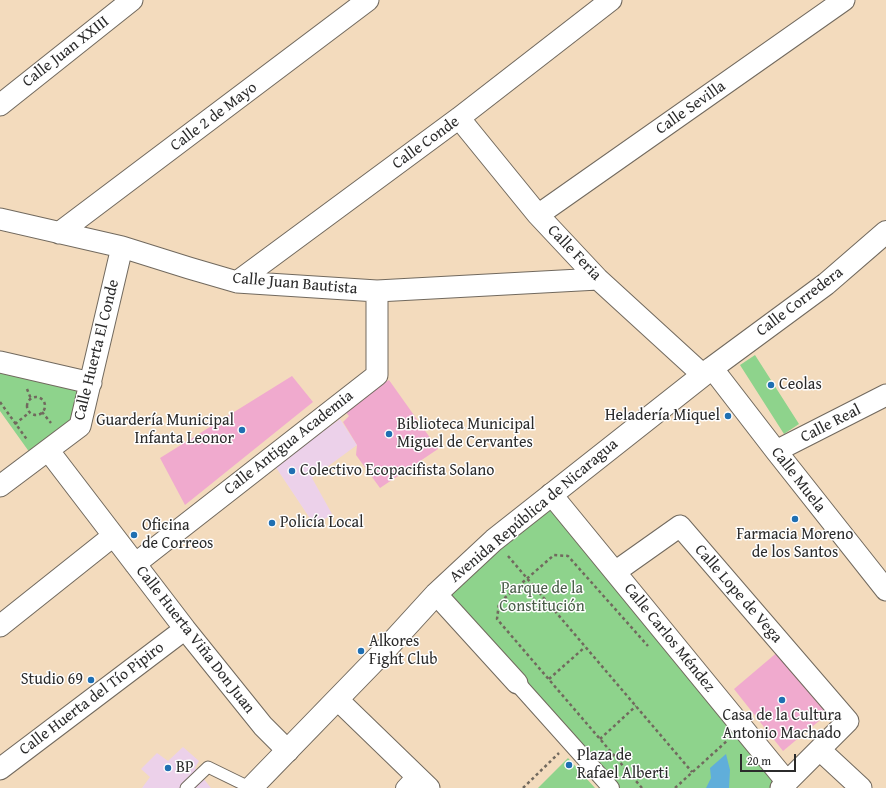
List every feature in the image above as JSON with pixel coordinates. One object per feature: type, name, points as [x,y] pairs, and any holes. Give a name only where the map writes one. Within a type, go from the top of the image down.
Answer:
[{"type":"street","name":"Calle Juan XXIII","points":[[0,104],[132,0]]},
{"type":"street","name":"Calle 2 de Mayo","points":[[59,233],[368,0]]},
{"type":"street","name":"Calle Conde","points":[[237,282],[459,118],[611,0]]},
{"type":"street","name":"Calle Sevilla","points":[[538,215],[844,0]]},
{"type":"street","name":"Calle Feria","points":[[459,118],[538,215],[598,279],[708,371]]},
{"type":"street","name":"Calle Juan Bautista","points":[[0,219],[122,247],[237,282],[347,294],[377,291],[598,279]]},
{"type":"street","name":"Calle Corredera","points":[[708,371],[826,284],[886,232]]},
{"type":"street","name":"Calle Huerta El Conde","points":[[0,486],[80,426],[122,247]]},
{"type":"street","name":"Calle Antigua Academia","points":[[135,564],[377,375],[377,291]]},
{"type":"street","points":[[0,362],[91,383]]},
{"type":"street","name":"Calle Muela","points":[[708,371],[776,451],[886,590]]},
{"type":"street","name":"Avenida República de Nicaragua","points":[[251,788],[338,700],[436,594],[494,540],[708,371]]},
{"type":"street","name":"Calle Real","points":[[776,451],[886,395]]},
{"type":"street","name":"Calle Huerta Viña Don Juan","points":[[43,454],[113,536],[263,726],[288,751]]},
{"type":"street","name":"Calle Carlos Méndez","points":[[551,494],[742,727],[784,785],[848,721]]},
{"type":"street","name":"Calle Lope de Vega","points":[[616,572],[680,526],[848,721]]},
{"type":"street","points":[[0,626],[113,536]]},
{"type":"street","points":[[436,594],[612,788]]},
{"type":"street","name":"Calle Huerta del Tío Pipiro","points":[[0,769],[185,629]]},
{"type":"street","points":[[338,700],[416,784]]},
{"type":"street","points":[[820,750],[861,788]]},
{"type":"lane","points":[[186,788],[208,767],[251,788]]},
{"type":"path","points":[[39,398],[44,402],[45,408],[42,412],[37,415],[30,412],[28,406],[31,399],[39,398]]},
{"type":"path","points":[[0,402],[15,424],[43,454]]},
{"type":"path","points":[[15,424],[30,412]]},
{"type":"path","points":[[494,540],[692,772]]},
{"type":"path","points":[[642,788],[497,619],[499,603],[554,555],[568,556],[651,650]]},
{"type":"path","points":[[549,679],[585,647]]},
{"type":"path","points":[[600,739],[636,706]]},
{"type":"path","points":[[675,788],[742,727]]},
{"type":"path","points":[[524,788],[570,742]]},
{"type":"shaded area","points":[[340,419],[357,445],[312,478],[332,514],[315,526],[275,466]]},
{"type":"shaded area","name":"BP","points":[[183,747],[199,761],[195,768],[211,788],[142,788],[150,777],[141,769],[157,753],[168,761]]},
{"type":"green space","points":[[755,355],[799,424],[784,434],[740,365]]},
{"type":"green space","points":[[0,362],[91,383],[80,426],[35,460],[0,411]]},
{"type":"green space","name":"Parque de la Constitución","points":[[551,494],[781,788],[611,788],[439,594]]},
{"type":"green space","points":[[568,758],[595,788],[538,788]]},
{"type":"water","points":[[726,754],[730,770],[729,788],[706,788],[711,778],[710,768]]},
{"type":"building","name":"Guardería Municipal Infanta Leonor","points":[[292,376],[313,402],[185,505],[160,458]]},
{"type":"building","name":"Biblioteca Municipal Miguel de Cervantes","points":[[389,380],[438,449],[380,488],[356,455],[357,445],[343,422],[349,416],[342,408]]},
{"type":"building","name":"Casa de la Cultura Antonio Machado","points":[[780,650],[831,711],[783,751],[734,689]]},
{"type":"place","name":"Ceolas","points":[[771,385]]},
{"type":"place","name":"Heladería Miquel","points":[[728,416]]},
{"type":"place","name":"Guardería Municipal Infanta Leonor","points":[[242,430]]},
{"type":"place","name":"Biblioteca Municipal Miguel de Cervantes","points":[[389,434]]},
{"type":"place","name":"Colectivo Ecopacifista Solano","points":[[292,471]]},
{"type":"place","name":"Farmacia Moreno de los Santos","points":[[795,519]]},
{"type":"place","name":"Policía Local","points":[[272,523]]},
{"type":"place","name":"Oficina de Correos","points":[[134,535]]},
{"type":"place","name":"Alkores Fight Club","points":[[361,651]]},
{"type":"place","name":"Studio 69","points":[[91,680]]},
{"type":"place","name":"Casa de la Cultura Antonio Machado","points":[[782,700]]},
{"type":"place","name":"Plaza de Rafael Alberti","points":[[569,765]]},
{"type":"place","name":"BP","points":[[168,768]]}]
